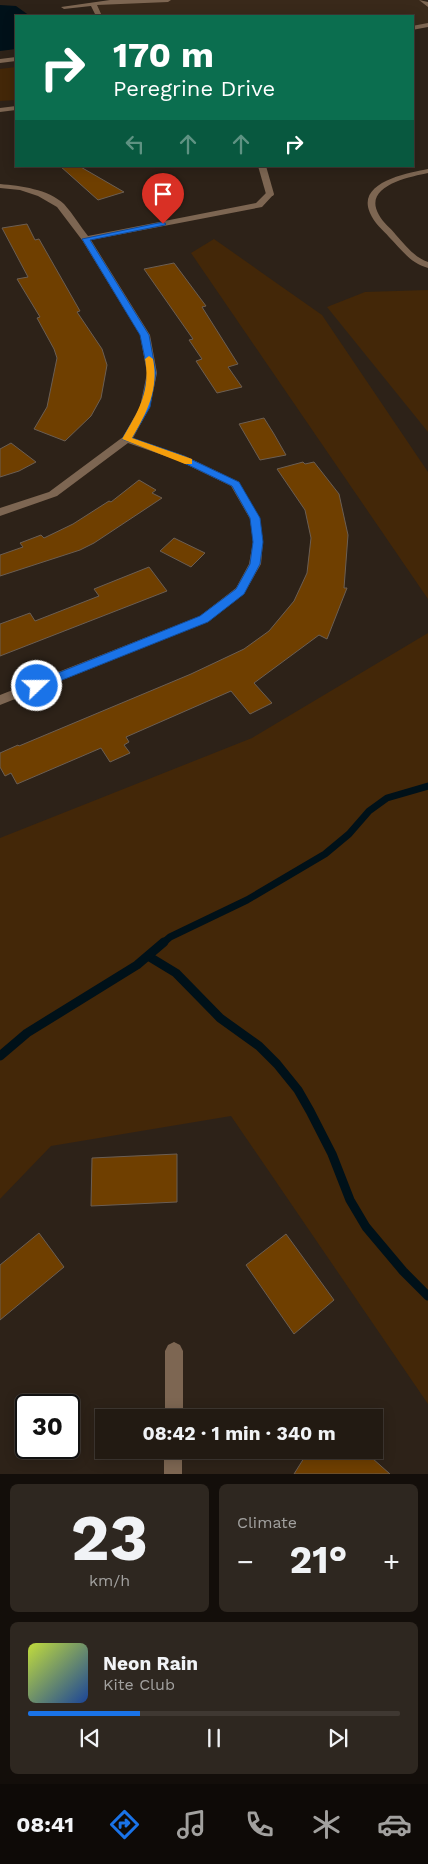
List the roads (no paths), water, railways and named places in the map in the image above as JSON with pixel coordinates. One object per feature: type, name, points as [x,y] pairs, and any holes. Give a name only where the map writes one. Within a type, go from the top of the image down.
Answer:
[{"type":"street","points":[[68,15],[62,2],[93,4],[168,0]]},
{"type":"street","points":[[422,0],[428,5]]},
{"type":"street","points":[[93,4],[98,15]]},
{"type":"street","points":[[414,28],[428,25]]},
{"type":"street","points":[[0,61],[15,60]]},
{"type":"street","points":[[0,110],[15,108]]},
{"type":"street","points":[[86,239],[259,205],[270,194],[262,167]]},
{"type":"street","points":[[428,172],[395,179],[381,187],[375,194],[372,203],[372,211],[405,252],[418,263],[428,265]]},
{"type":"street","points":[[0,186],[21,188],[41,194],[60,205],[86,239],[144,335],[152,373],[146,407],[127,439],[53,494],[0,512]]},
{"type":"street","points":[[0,700],[204,619],[240,591],[255,564],[258,542],[255,518],[235,484],[181,458],[127,439]]},
{"type":"street","points":[[174,1351],[174,1409]]},
{"type":"street","points":[[173,1459],[173,1474]]},
{"type":"waterway","points":[[163,943],[170,937],[247,900],[325,854],[349,834],[369,811],[387,798],[428,786]]},
{"type":"waterway","points":[[0,1056],[27,1033],[137,965],[164,942]]},
{"type":"waterway","points":[[148,956],[176,973],[220,1018],[259,1046],[277,1064],[298,1090],[310,1111],[332,1154],[350,1200],[366,1227],[403,1271],[428,1296]]}]
